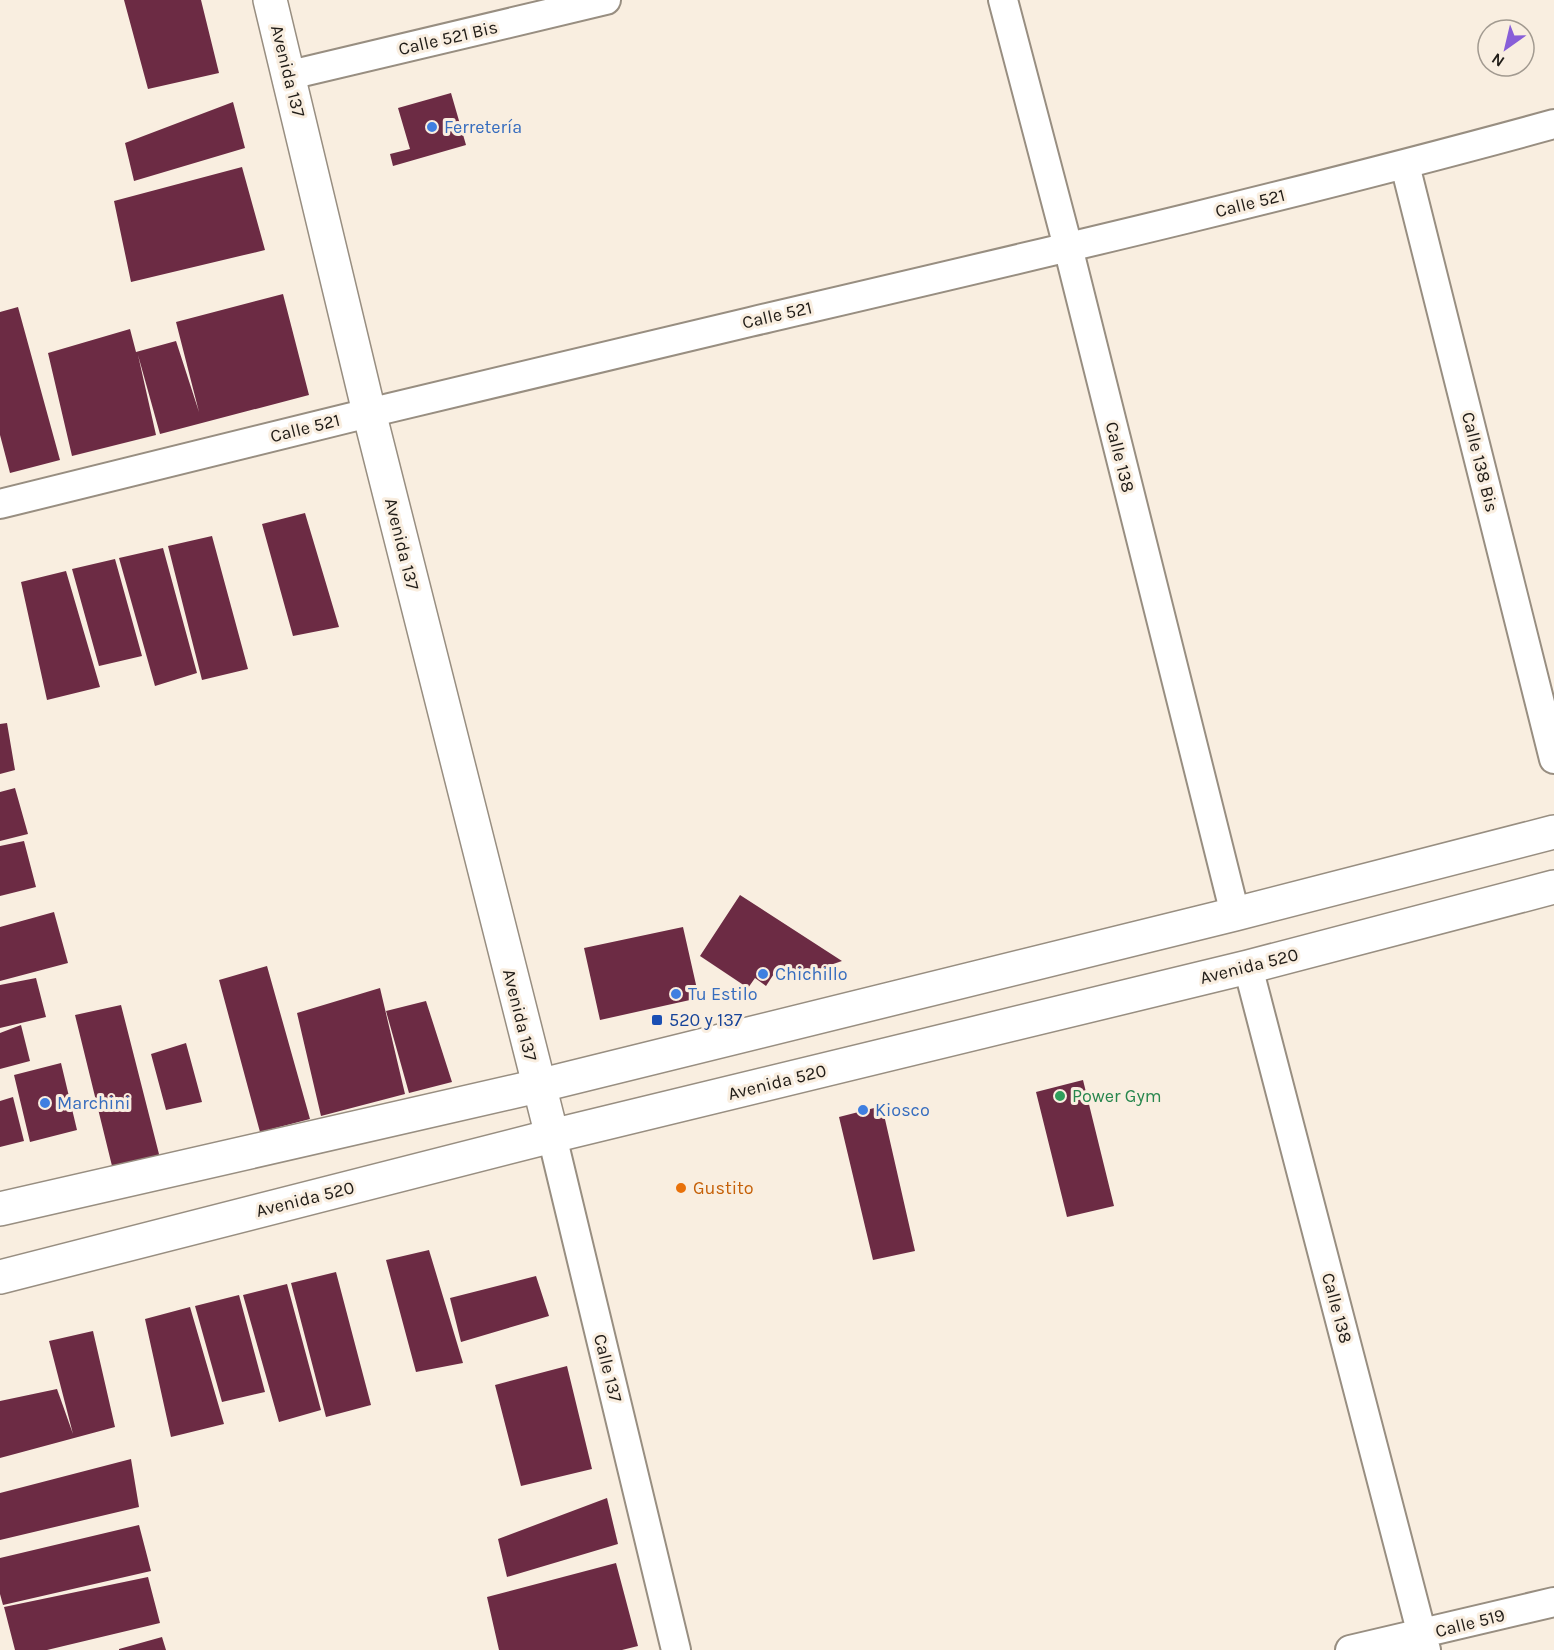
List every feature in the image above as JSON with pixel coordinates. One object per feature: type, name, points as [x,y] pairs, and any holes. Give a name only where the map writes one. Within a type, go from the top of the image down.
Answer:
[{"type":"main road","name":"Avenida 137","points":[[270,0],[290,75],[369,412],[538,1086]]},
{"type":"main road","points":[[0,1209],[538,1086],[1235,914],[1554,832]]},
{"type":"main road","name":"Avenida 520","points":[[0,1277],[552,1136],[1248,967],[1554,887]]},
{"type":"main road","name":"Calle 137","points":[[538,1086],[552,1136]]},
{"type":"street","name":"Calle 521 Bis","points":[[290,75],[606,0]]},
{"type":"street","name":"Calle 138","points":[[1004,0],[1235,914]]},
{"type":"street","name":"Calle 521","points":[[0,504],[369,412],[1406,165],[1554,124]]},
{"type":"street","name":"Calle 138 Bis","points":[[1406,165],[1554,759]]},
{"type":"street","name":"Calle 138","points":[[1248,967],[1424,1642]]},
{"type":"street","name":"Calle 137","points":[[552,1136],[676,1650]]},
{"type":"street","name":"Calle 519","points":[[1350,1650],[1424,1642],[1554,1602]]},
{"type":"building","points":[[124,0],[201,0],[219,73],[148,89]]},
{"type":"building","name":"Ferretería","points":[[451,93],[466,145],[393,166],[390,154],[410,149],[398,108]]},
{"type":"building","points":[[233,102],[245,148],[134,181],[125,143]]},
{"type":"building","points":[[242,167],[265,250],[131,282],[114,201]]},
{"type":"building","points":[[283,294],[309,395],[160,434],[138,355],[156,435],[72,456],[48,353],[130,329],[136,352],[176,341],[199,412],[176,322]]},
{"type":"building","points":[[18,307],[60,460],[10,473],[0,435],[0,312]]},
{"type":"building","points":[[305,513],[339,627],[293,636],[262,524]]},
{"type":"building","points":[[212,536],[248,669],[202,680],[168,546]]},
{"type":"building","points":[[163,548],[197,673],[155,686],[119,558]]},
{"type":"building","points":[[115,559],[142,656],[99,666],[72,569]]},
{"type":"building","points":[[66,571],[100,687],[47,700],[21,582]]},
{"type":"building","points":[[7,723],[15,770],[0,774],[0,724]]},
{"type":"building","points":[[15,788],[28,834],[0,841],[0,792]]},
{"type":"building","points":[[24,841],[36,887],[0,896],[0,846]]},
{"type":"building","points":[[740,895],[842,961],[804,974],[779,966],[766,986],[755,978],[748,988],[700,956]]},
{"type":"building","points":[[54,912],[68,963],[0,981],[0,927]]},
{"type":"building","points":[[683,927],[699,998],[600,1020],[584,948]]},
{"type":"building","points":[[267,966],[310,1119],[260,1132],[219,980]]},
{"type":"building","points":[[36,978],[46,1017],[0,1028],[0,985]]},
{"type":"building","points":[[380,988],[405,1094],[321,1116],[297,1013]]},
{"type":"building","points":[[426,1001],[452,1082],[409,1093],[386,1011]]},
{"type":"building","points":[[121,1005],[160,1158],[113,1170],[75,1015]]},
{"type":"building","points":[[21,1025],[30,1061],[0,1069],[0,1033]]},
{"type":"building","points":[[186,1043],[202,1102],[166,1110],[151,1054]]},
{"type":"building","name":"Marchini","points":[[61,1063],[77,1130],[30,1142],[14,1075]]},
{"type":"building","points":[[1083,1080],[1114,1206],[1067,1217],[1036,1092]]},
{"type":"building","points":[[13,1097],[24,1141],[0,1147],[0,1101]]},
{"type":"building","points":[[882,1106],[915,1251],[873,1260],[839,1117]]},
{"type":"building","points":[[429,1250],[463,1363],[416,1372],[386,1260]]},
{"type":"building","points":[[336,1272],[371,1405],[326,1417],[291,1283]]},
{"type":"building","points":[[536,1276],[549,1316],[461,1342],[450,1298]]},
{"type":"building","points":[[287,1284],[321,1410],[279,1422],[243,1295]]},
{"type":"building","points":[[239,1295],[265,1392],[222,1402],[195,1306]]},
{"type":"building","points":[[190,1307],[224,1424],[171,1437],[145,1319]]},
{"type":"building","points":[[93,1331],[115,1427],[0,1458],[0,1401],[57,1389],[73,1434],[49,1341]]},
{"type":"building","points":[[567,1366],[592,1469],[521,1486],[495,1385]]},
{"type":"building","points":[[131,1459],[139,1507],[0,1540],[0,1493]]},
{"type":"building","points":[[607,1498],[618,1544],[507,1577],[498,1539]]},
{"type":"building","points":[[139,1525],[151,1571],[3,1605],[0,1594],[0,1558]]},
{"type":"building","points":[[616,1563],[638,1646],[622,1650],[499,1650],[487,1597]]},
{"type":"building","points":[[148,1577],[160,1623],[47,1650],[15,1650],[4,1607]]},
{"type":"building","points":[[162,1637],[166,1650],[119,1650],[119,1649]]},
{"type":"place","name":"Ferretería","points":[[432,127]]},
{"type":"place","name":"Chichillo","points":[[763,974]]},
{"type":"place","name":"Tu Estilo","points":[[676,994]]},
{"type":"place","name":"520 y 137","points":[[657,1020]]},
{"type":"place","name":"Power Gym","points":[[1060,1096]]},
{"type":"place","name":"Marchini","points":[[45,1103]]},
{"type":"place","name":"Kiosco","points":[[863,1110]]},
{"type":"place","name":"Gustito","points":[[681,1188]]}]
